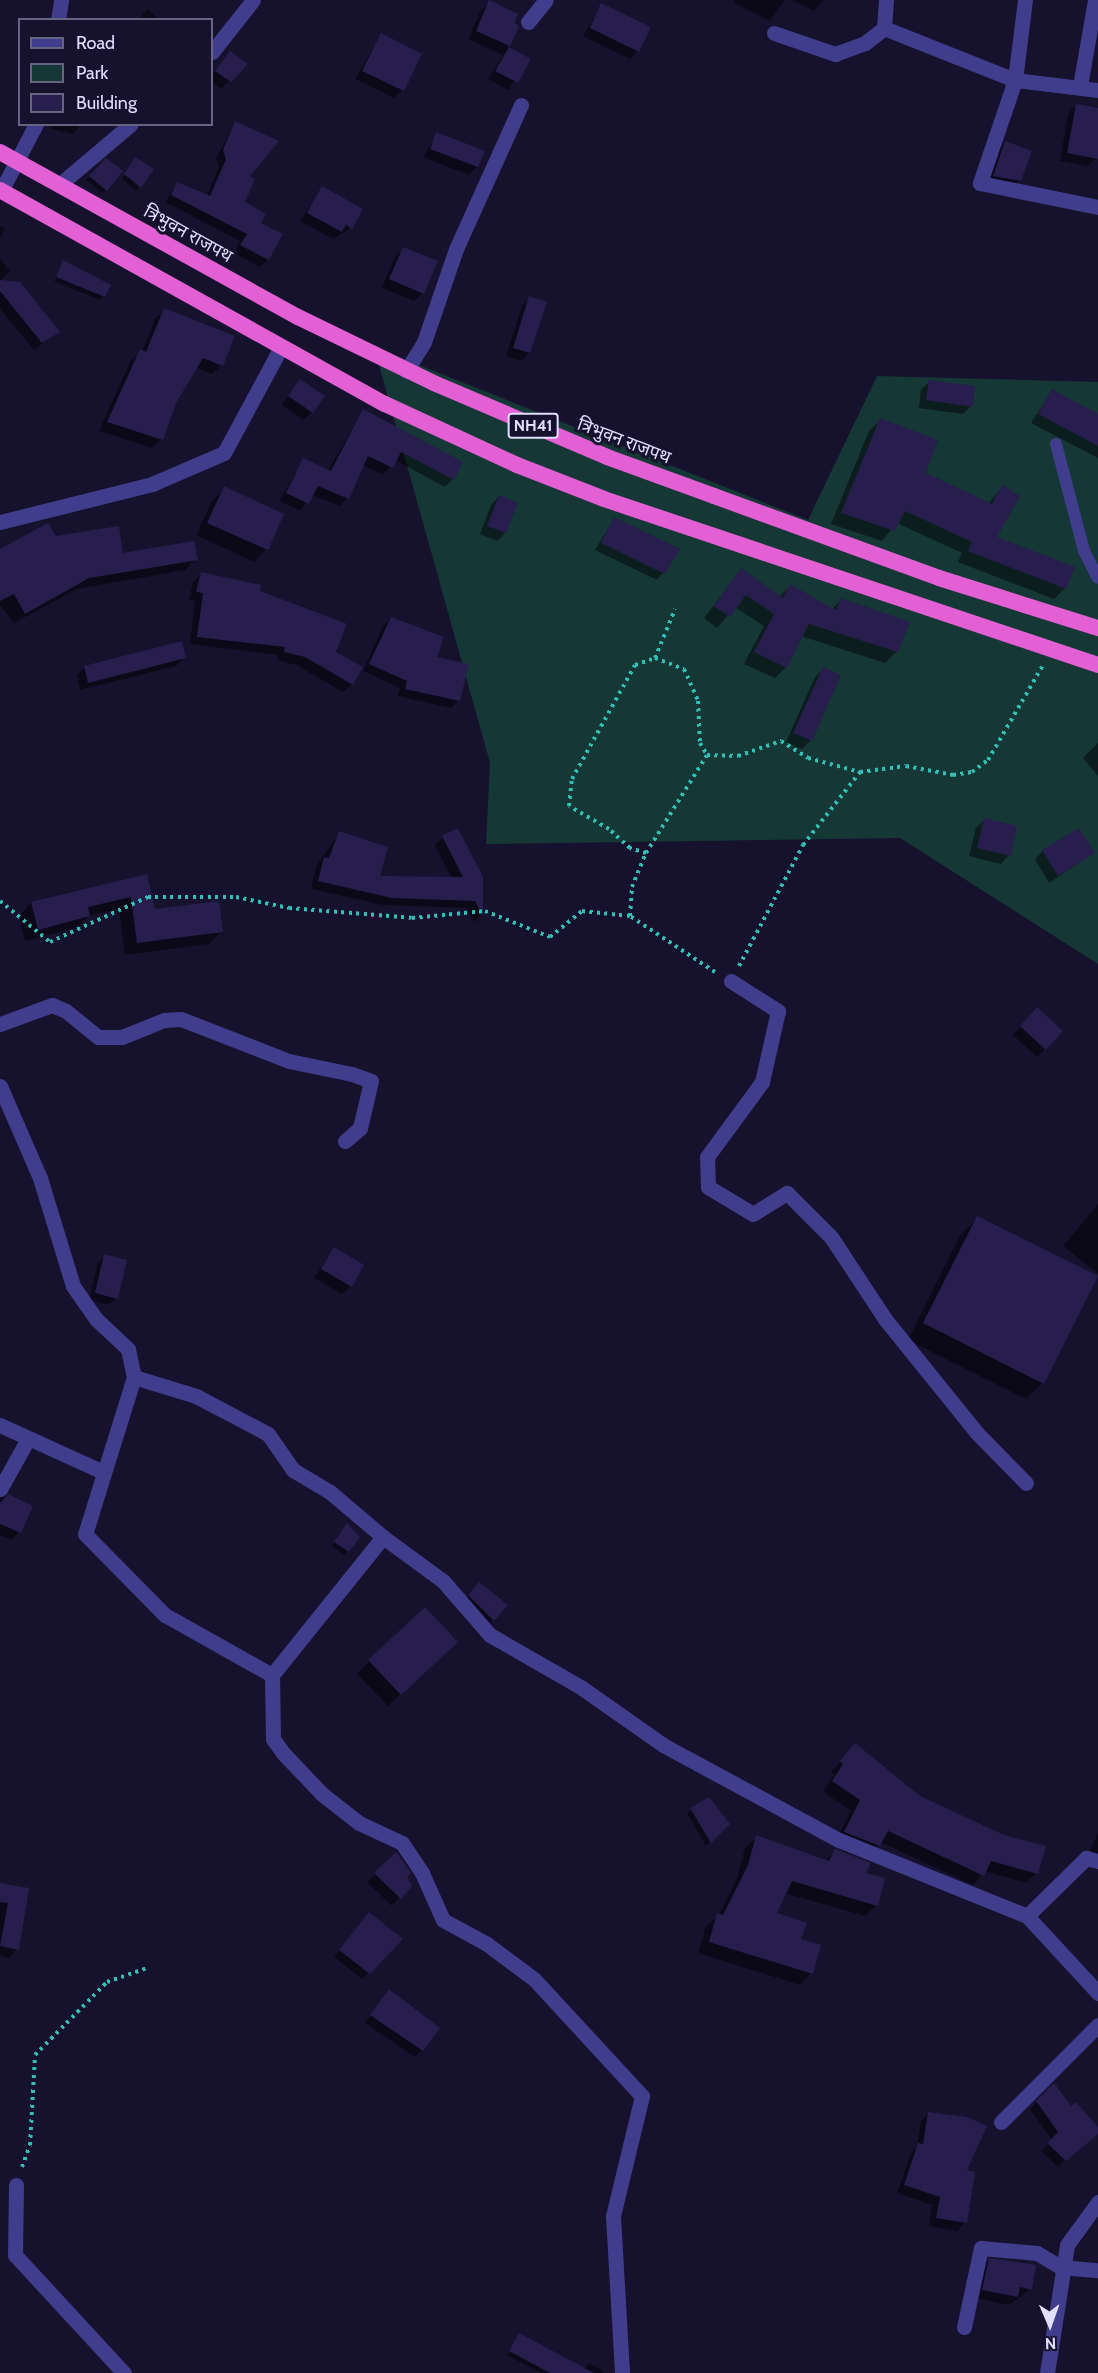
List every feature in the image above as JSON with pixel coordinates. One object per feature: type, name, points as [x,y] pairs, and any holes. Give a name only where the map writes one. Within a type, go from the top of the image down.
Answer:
[{"type":"highway","name":"त्रिभुवन राजपथ","points":[[0,152],[298,317],[406,371],[607,457],[939,578],[1098,628]]},
{"type":"highway","name":"NH41","points":[[1,191],[385,404],[517,465],[604,499],[1098,665]]},
{"type":"street","points":[[58,18],[61,0]]},
{"type":"street","points":[[213,51],[253,0]]},
{"type":"street","points":[[528,22],[546,0]]},
{"type":"street","points":[[774,33],[835,54],[865,43],[884,28],[886,0]]},
{"type":"street","points":[[1025,0],[1015,80],[980,183],[1098,207]]},
{"type":"street","points":[[1080,86],[1095,0]]},
{"type":"street","points":[[884,28],[1015,80],[1080,86],[1098,90]]},
{"type":"street","points":[[406,371],[424,342],[456,249],[521,105]]},
{"type":"street","points":[[1,191],[19,162],[35,126]]},
{"type":"street","points":[[59,185],[129,126]]},
{"type":"street","points":[[0,522],[153,484],[224,453],[281,347]]},
{"type":"street","points":[[730,981],[778,1011],[762,1082],[706,1157],[708,1187],[753,1214],[787,1193],[831,1238],[885,1319],[977,1432],[1026,1483]]},
{"type":"street","points":[[0,1024],[52,1005],[66,1011],[98,1037],[122,1036],[164,1020],[181,1019],[289,1061],[352,1074],[371,1081],[360,1128],[345,1141]]},
{"type":"street","points":[[0,1086],[40,1178],[73,1286],[96,1319],[128,1349],[134,1377],[85,1534],[165,1615],[272,1675]]},
{"type":"street","points":[[134,1377],[196,1395],[268,1434],[293,1470],[330,1492],[383,1537],[443,1581],[490,1635],[582,1688],[663,1745],[839,1840],[1027,1916],[1098,1994]]},
{"type":"street","points":[[0,1425],[103,1472]]},
{"type":"street","points":[[0,1489],[28,1439]]},
{"type":"street","points":[[383,1537],[272,1675],[273,1739],[283,1753],[322,1794],[359,1823],[402,1844],[422,1873],[443,1920],[487,1944],[534,1979],[642,2096],[613,2216],[622,2373]]},
{"type":"street","points":[[1027,1916],[1086,1858],[1098,1861]]},
{"type":"street","points":[[1001,2122],[1098,2025]]},
{"type":"street","points":[[15,2185],[15,2255],[124,2373]]},
{"type":"street","points":[[1047,2373],[1060,2267],[1067,2245],[1098,2202]]},
{"type":"street","points":[[964,2327],[981,2248],[1037,2253],[1060,2267],[1098,2270]]},
{"type":"lane","points":[[1056,444],[1084,551],[1098,578]]},
{"type":"path","points":[[655,658],[675,609]]},
{"type":"path","points":[[706,755],[738,756],[781,741],[808,758],[860,772],[906,766],[953,775],[972,772],[988,759],[1052,650]]},
{"type":"path","points":[[646,854],[630,848],[609,829],[570,806],[572,779],[635,665],[655,658],[684,669],[698,702],[700,743],[706,755]]},
{"type":"path","points":[[630,916],[632,887],[646,854],[706,755]]},
{"type":"path","points":[[0,901],[50,942],[148,897],[236,897],[289,908],[412,918],[485,911],[550,936],[582,911],[630,916],[730,981],[803,845],[860,772]]},
{"type":"path","points":[[15,2185],[30,2145],[35,2055],[107,1982],[147,1968]]},
{"type":"green space","points":[[374,347],[808,520],[877,376],[1098,382],[1098,964],[900,838],[486,844],[490,763]]},
{"type":"building","points":[[489,0],[518,14],[514,23],[519,26],[510,46],[476,31]]},
{"type":"building","points":[[601,3],[651,27],[639,52],[590,28]]},
{"type":"building","points":[[381,33],[422,54],[404,91],[362,71]]},
{"type":"building","points":[[509,47],[531,59],[518,83],[495,71]]},
{"type":"building","points":[[230,51],[248,64],[231,82],[215,71]]},
{"type":"building","points":[[1076,104],[1098,108],[1098,159],[1067,153]]},
{"type":"building","points":[[235,121],[279,141],[250,176],[255,179],[245,202],[266,214],[261,223],[283,234],[269,260],[240,245],[247,234],[171,195],[177,182],[210,196],[226,159],[223,150]]},
{"type":"building","points":[[436,132],[485,151],[478,167],[430,149]]},
{"type":"building","points":[[1005,141],[1032,151],[1021,181],[993,176]]},
{"type":"building","points":[[135,157],[154,169],[141,188],[124,174]]},
{"type":"building","points":[[106,158],[123,171],[107,191],[89,176]]},
{"type":"building","points":[[322,186],[363,209],[352,229],[346,225],[342,232],[307,213]]},
{"type":"building","points":[[403,247],[438,261],[424,294],[389,279]]},
{"type":"building","points":[[63,260],[111,285],[105,297],[56,277]]},
{"type":"building","points":[[0,280],[20,282],[60,332],[42,343],[0,291]]},
{"type":"building","points":[[529,296],[547,302],[530,353],[513,348]]},
{"type":"building","points":[[164,308],[235,336],[223,366],[203,358],[176,403],[163,440],[107,422],[140,349],[146,352]]},
{"type":"building","points":[[300,379],[325,396],[313,413],[288,396]]},
{"type":"building","points":[[929,380],[975,386],[973,407],[926,400]]},
{"type":"building","points":[[1052,389],[1098,414],[1098,446],[1038,414]]},
{"type":"building","points":[[363,409],[463,462],[454,480],[401,452],[393,468],[368,456],[349,499],[318,486],[309,504],[286,493],[303,458],[331,471]]},
{"type":"building","points":[[880,418],[938,440],[926,473],[992,504],[1002,485],[1020,496],[997,537],[1075,567],[1066,589],[968,551],[972,542],[905,511],[895,531],[841,513]]},
{"type":"building","points":[[224,486],[284,514],[268,550],[207,523]]},
{"type":"building","points":[[499,495],[518,503],[506,533],[487,526]]},
{"type":"building","points":[[614,517],[680,549],[665,574],[601,543]]},
{"type":"building","points":[[48,523],[56,536],[119,526],[123,553],[194,541],[198,560],[89,578],[25,614],[14,594],[0,601],[0,549]]},
{"type":"building","points":[[741,568],[783,598],[790,584],[836,610],[841,598],[910,622],[898,652],[809,624],[787,668],[754,652],[774,614],[746,595],[730,617],[714,606]]},
{"type":"building","points":[[201,572],[261,585],[260,591],[347,624],[336,652],[363,667],[353,685],[305,657],[284,652],[285,647],[197,637],[203,593],[196,592]]},
{"type":"building","points":[[391,617],[444,637],[437,657],[469,664],[460,701],[405,689],[407,681],[369,664]]},
{"type":"building","points":[[182,641],[186,658],[88,683],[84,666]]},
{"type":"building","points":[[823,667],[841,675],[812,741],[793,733]]},
{"type":"building","points":[[984,818],[1017,826],[1011,856],[977,848]]},
{"type":"building","points":[[458,828],[483,877],[483,916],[475,901],[392,898],[318,881],[324,857],[329,858],[339,831],[388,847],[380,876],[463,877],[442,836]]},
{"type":"building","points":[[1079,828],[1095,853],[1058,876],[1042,850]]},
{"type":"building","points":[[147,874],[155,909],[219,901],[223,932],[137,943],[131,897],[88,907],[90,916],[38,930],[31,902]]},
{"type":"building","points":[[1037,1007],[1063,1031],[1046,1050],[1020,1026]]},
{"type":"building","points":[[977,1216],[1098,1276],[1044,1384],[923,1323]]},
{"type":"building","points":[[334,1247],[364,1265],[352,1287],[321,1269]]},
{"type":"building","points":[[104,1254],[127,1260],[118,1299],[95,1293]]},
{"type":"building","points":[[8,1494],[33,1506],[21,1533],[0,1524],[0,1503]]},
{"type":"building","points":[[347,1523],[360,1537],[349,1552],[334,1542]]},
{"type":"building","points":[[479,1582],[508,1605],[494,1621],[468,1595]]},
{"type":"building","points":[[425,1607],[458,1642],[401,1695],[368,1660]]},
{"type":"building","points":[[855,1743],[920,1796],[1004,1835],[1046,1846],[1038,1874],[991,1861],[984,1876],[888,1831],[880,1846],[844,1832],[860,1800],[832,1781],[843,1764],[840,1761]]},
{"type":"building","points":[[709,1797],[730,1824],[711,1843],[690,1808]]},
{"type":"building","points":[[756,1835],[829,1861],[835,1849],[871,1863],[866,1873],[885,1878],[878,1906],[792,1881],[777,1913],[807,1923],[801,1939],[821,1945],[813,1974],[709,1942],[717,1913],[723,1915],[748,1865]]},
{"type":"building","points":[[396,1852],[411,1873],[407,1877],[412,1886],[401,1899],[374,1873]]},
{"type":"building","points":[[0,1883],[29,1888],[19,1950],[0,1946],[8,1903],[0,1902]]},
{"type":"building","points":[[369,1912],[403,1939],[370,1974],[339,1950]]},
{"type":"building","points":[[389,1989],[440,2028],[423,2051],[370,2015]]},
{"type":"building","points":[[1054,2083],[1071,2106],[1076,2102],[1098,2127],[1098,2134],[1066,2161],[1047,2143],[1058,2132],[1036,2101]]},
{"type":"building","points":[[928,2112],[967,2117],[987,2126],[967,2170],[975,2172],[967,2223],[936,2218],[940,2197],[904,2185],[918,2143],[923,2144]]},
{"type":"building","points":[[989,2258],[1036,2265],[1032,2290],[1020,2287],[1018,2297],[982,2290]]},
{"type":"building","points":[[519,2333],[594,2373],[550,2373],[509,2351]]}]
